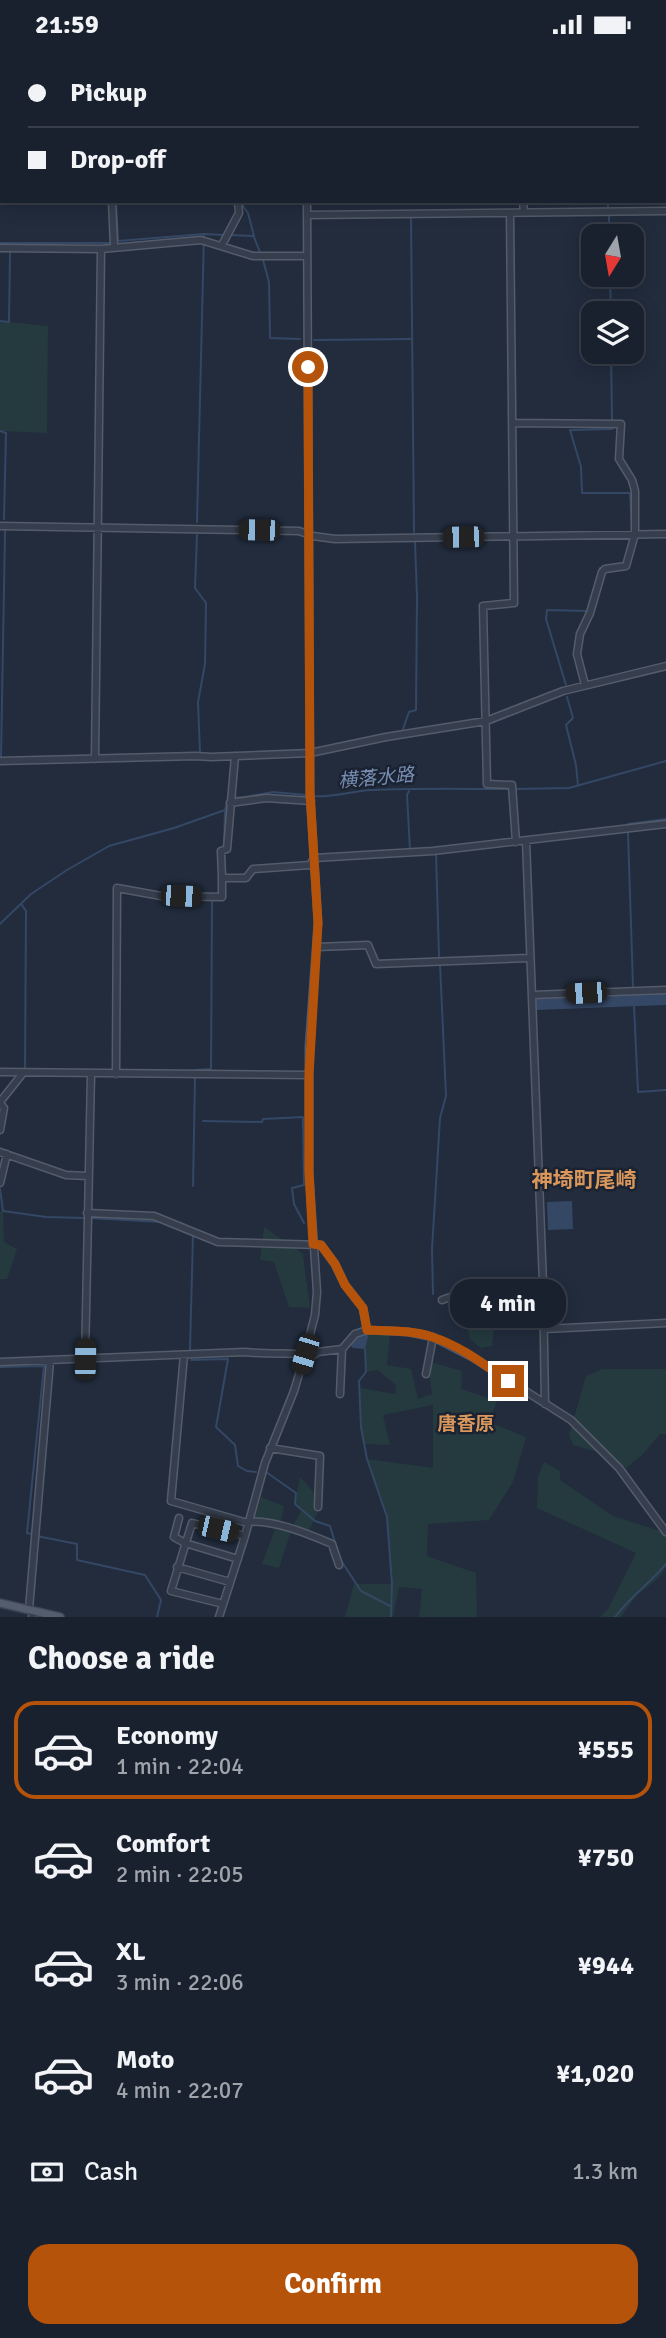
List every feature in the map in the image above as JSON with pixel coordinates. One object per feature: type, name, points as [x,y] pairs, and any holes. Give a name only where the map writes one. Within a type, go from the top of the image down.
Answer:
[{"type":"main road","points":[[0,1603],[30,1613],[60,1617]]},
{"type":"street","points":[[112,203],[114,246]]},
{"type":"street","points":[[222,245],[239,213],[238,203]]},
{"type":"street","points":[[219,1617],[270,1448],[294,1391],[316,1304],[309,1172],[309,1075],[318,923],[310,797],[307,203]]},
{"type":"street","points":[[523,203],[524,212]]},
{"type":"street","points":[[307,215],[666,211]]},
{"type":"street","points":[[510,213],[514,603],[483,606],[487,784],[512,785],[516,842]]},
{"type":"street","points":[[0,248],[101,249],[201,240],[253,256],[307,256]]},
{"type":"street","points":[[95,759],[101,249]]},
{"type":"street","points":[[512,423],[620,422],[620,459],[634,486],[635,534],[626,566],[605,569],[602,572],[590,613],[580,634],[577,654],[585,685]]},
{"type":"street","points":[[0,527],[286,530],[335,539],[666,534]]},
{"type":"street","points":[[0,761],[310,753],[386,737],[486,722],[563,691],[666,666]]},
{"type":"street","points":[[116,1074],[117,888],[161,895],[222,897],[224,850],[235,756]]},
{"type":"street","points":[[231,799],[310,797]]},
{"type":"street","points":[[314,858],[433,851],[666,824]]},
{"type":"street","points":[[526,841],[545,1329],[545,1404]]},
{"type":"street","points":[[222,878],[246,878],[253,869],[310,865],[314,858]]},
{"type":"street","points":[[317,947],[368,946],[376,964],[530,958]]},
{"type":"street","points":[[532,995],[666,990]]},
{"type":"street","points":[[0,1072],[309,1075]]},
{"type":"street","points":[[0,1130],[4,1108],[0,1103],[26,1073]]},
{"type":"street","points":[[85,1359],[91,1074]]},
{"type":"street","points":[[0,1183],[3,1153],[66,1175],[88,1176]]},
{"type":"street","points":[[87,1213],[155,1216],[218,1242],[321,1245],[335,1264],[345,1285],[363,1308],[367,1330]]},
{"type":"street","points":[[442,1300],[482,1286],[543,1284]]},
{"type":"street","points":[[545,1329],[666,1322]]},
{"type":"street","points":[[340,1394],[342,1349],[355,1334],[367,1330],[408,1332],[433,1337],[472,1357],[571,1420],[619,1468],[666,1532]]},
{"type":"street","points":[[426,1374],[433,1337]]},
{"type":"street","points":[[0,1362],[245,1352],[314,1355],[342,1349]]},
{"type":"street","points":[[184,1355],[171,1501],[307,1533],[332,1544],[339,1565]]},
{"type":"street","points":[[30,1613],[50,1361]]},
{"type":"street","points":[[270,1448],[320,1456],[318,1507]]},
{"type":"street","points":[[179,1518],[174,1537],[238,1559]]},
{"type":"street","points":[[223,1604],[171,1591],[177,1567],[192,1523],[245,1536]]},
{"type":"street","points":[[177,1567],[230,1582]]},
{"type":"green space","points":[[0,321],[48,326],[47,433],[0,431]]},
{"type":"green space","points":[[3,1211],[4,1242],[17,1249],[7,1279],[0,1279],[0,1212]]},
{"type":"green space","points":[[264,1227],[303,1254],[310,1308],[289,1307],[274,1262],[260,1260]]},
{"type":"green space","points":[[484,1289],[496,1314],[492,1346],[481,1348],[470,1339],[461,1296]]},
{"type":"green space","points":[[369,1333],[390,1334],[387,1365],[411,1369],[418,1399],[432,1394],[429,1372],[431,1362],[462,1371],[461,1389],[497,1401],[489,1422],[526,1437],[513,1482],[489,1520],[428,1524],[427,1556],[476,1573],[477,1617],[419,1617],[422,1589],[399,1587],[393,1617],[345,1617],[354,1584],[392,1584],[387,1517],[367,1459],[433,1468],[433,1405],[383,1415],[390,1445],[364,1444],[360,1388],[395,1394],[396,1385],[378,1370],[366,1372],[365,1349]]},
{"type":"green space","points":[[602,1369],[666,1369],[666,1434],[660,1434],[643,1454],[626,1468],[611,1456],[573,1445],[569,1435],[586,1376]]},
{"type":"green space","points":[[544,1462],[560,1471],[560,1480],[613,1516],[660,1531],[666,1536],[666,1567],[659,1578],[637,1595],[621,1617],[600,1617],[608,1609],[636,1553],[537,1508],[538,1477]]},
{"type":"green space","points":[[300,1477],[319,1498],[320,1508],[309,1531],[292,1528],[279,1568],[262,1564],[275,1529],[253,1523],[261,1497],[284,1506],[280,1523],[292,1527],[302,1509],[295,1504]]},
{"type":"water","points":[[666,993],[666,1005],[536,1010],[535,998]]},
{"type":"water","points":[[572,1201],[573,1229],[548,1230],[547,1202]]},
{"type":"water","points":[[369,1333],[365,1349],[353,1348],[350,1345],[355,1336]]},
{"type":"waterway","points":[[116,203],[118,241],[204,234],[224,235]]},
{"type":"waterway","points":[[229,235],[254,236],[248,213],[241,203]]},
{"type":"waterway","points":[[608,203],[608,208]]},
{"type":"waterway","points":[[609,215],[609,224]]},
{"type":"waterway","points":[[411,217],[414,532]]},
{"type":"waterway","points":[[197,522],[204,234]]},
{"type":"waterway","points":[[254,237],[261,255]]},
{"type":"waterway","points":[[0,243],[110,243]]},
{"type":"waterway","points":[[0,321],[9,322],[10,252]]},
{"type":"waterway","points":[[263,260],[269,282],[270,338],[300,339]]},
{"type":"waterway","points":[[610,287],[611,301]]},
{"type":"waterway","points":[[314,340],[411,339]]},
{"type":"waterway","points":[[611,364],[612,419]]},
{"type":"waterway","points":[[612,426],[612,429],[570,430],[581,467],[582,493],[630,493],[632,530]]},
{"type":"waterway","points":[[0,431],[6,433],[4,519]]},
{"type":"waterway","points":[[1,757],[5,531]]},
{"type":"waterway","points":[[197,535],[195,588],[206,603],[205,664],[198,702],[200,752]]},
{"type":"waterway","points":[[403,729],[409,712],[416,710],[415,542]]},
{"type":"waterway","points":[[566,685],[546,619],[547,610],[587,611],[600,568],[604,567]]},
{"type":"waterway","points":[[489,724],[561,695]]},
{"type":"waterway","points":[[567,697],[573,718],[566,725],[578,785]]},
{"type":"waterway","name":"横落水路","points":[[514,789],[569,788],[666,761]]},
{"type":"waterway","name":"横落水路","points":[[312,796],[388,789],[508,789]]},
{"type":"waterway","points":[[409,791],[410,850]]},
{"type":"waterway","name":"横落水路","points":[[0,924],[31,894],[109,846],[225,810],[228,798],[273,792],[306,795]]},
{"type":"waterway","points":[[224,846],[225,810]]},
{"type":"waterway","points":[[628,824],[666,819]]},
{"type":"waterway","points":[[628,833],[633,986]]},
{"type":"waterway","points":[[436,853],[439,957]]},
{"type":"waterway","points":[[195,1070],[211,1069],[214,900]]},
{"type":"waterway","points":[[22,905],[26,911],[25,1070]]},
{"type":"waterway","points":[[433,1294],[432,1249],[440,1118],[446,1096],[440,964]]},
{"type":"waterway","points":[[634,1006],[638,1092],[666,1090]]},
{"type":"waterway","points":[[3,1104],[25,1076]]},
{"type":"waterway","points":[[193,1186],[195,1078]]},
{"type":"waterway","points":[[203,1121],[262,1122],[263,1119],[303,1117],[304,1185],[292,1188],[294,1204],[304,1223]]},
{"type":"waterway","points":[[0,1189],[3,1211],[46,1217],[85,1218]]},
{"type":"waterway","points":[[90,1218],[161,1222]]},
{"type":"waterway","points":[[190,1350],[193,1235]]},
{"type":"waterway","points":[[331,1264],[343,1287]]},
{"type":"waterway","points":[[365,1349],[366,1372],[359,1381],[361,1427],[367,1459],[387,1517],[392,1584],[391,1617]]},
{"type":"waterway","points":[[191,1360],[228,1359],[216,1427],[235,1445],[238,1466],[256,1472]]},
{"type":"waterway","points":[[0,1367],[44,1366],[27,1533],[32,1534]]},
{"type":"waterway","points":[[266,1472],[296,1493],[295,1504],[315,1521],[330,1526],[340,1559],[361,1591],[390,1606]]},
{"type":"waterway","points":[[37,1536],[77,1544],[77,1560],[145,1575],[161,1600],[157,1617]]},
{"type":"waterway","points":[[615,1617],[666,1564]]},
{"type":"district","name":"神埼町尾崎","points":[[584,1180]]},
{"type":"district","name":"唐香原","points":[[466,1424]]},
{"type":"route","points":[[308,367],[310,793],[318,923],[309,1046],[309,1172],[313,1244],[321,1245],[335,1264],[345,1285],[363,1308],[367,1330],[408,1332],[433,1337],[472,1357],[508,1381]]}]
